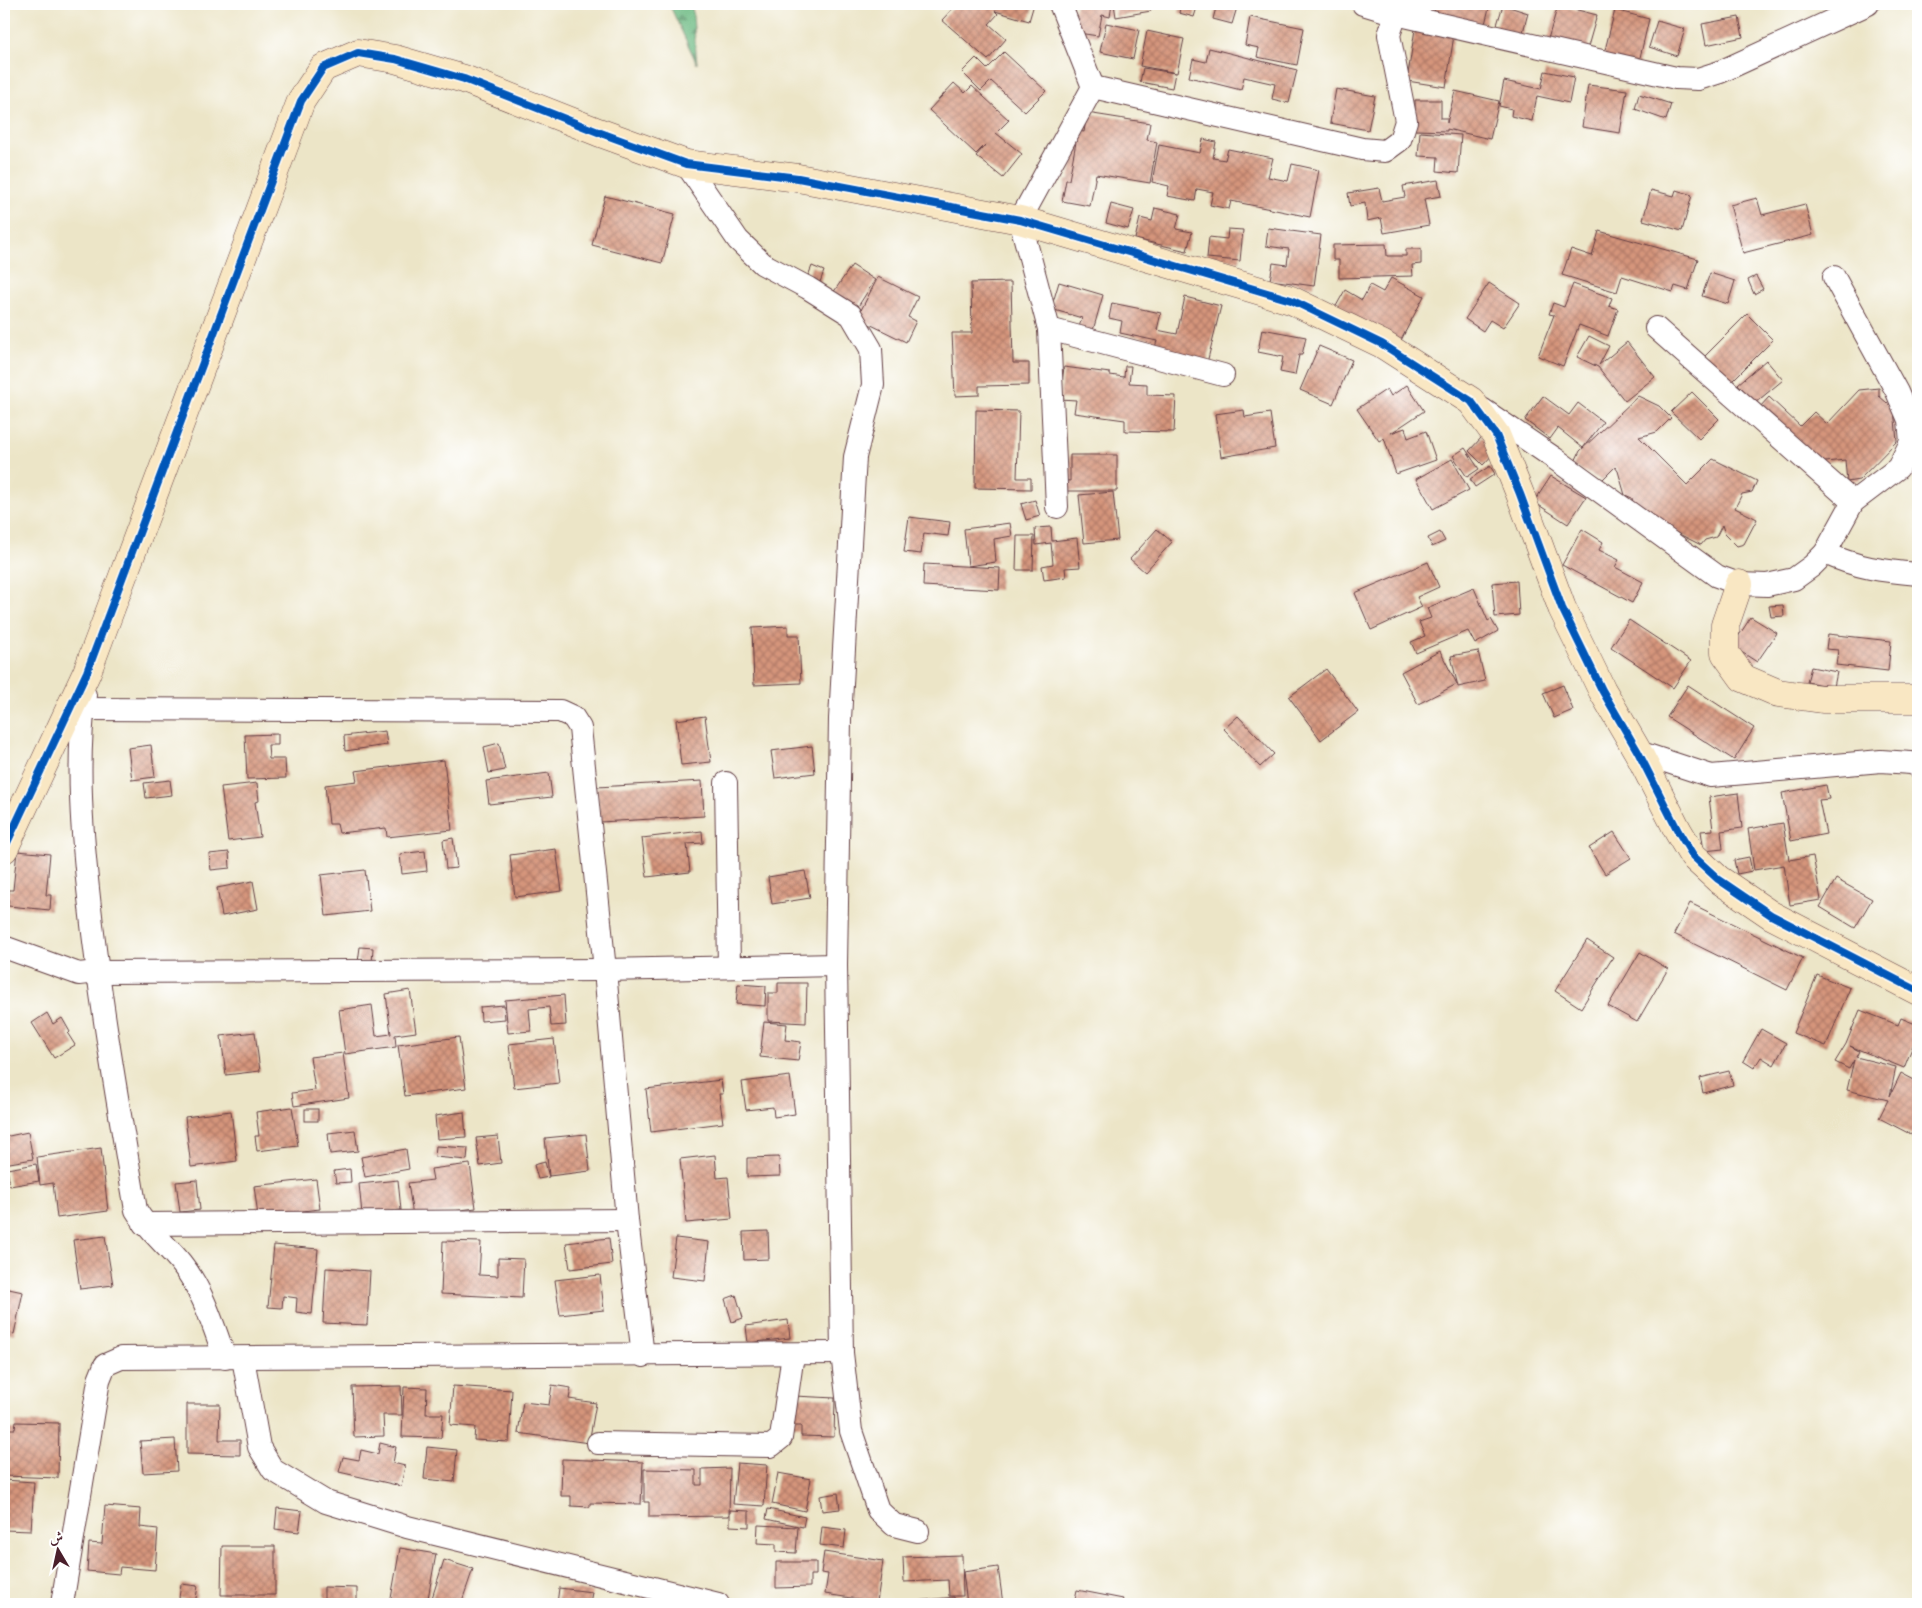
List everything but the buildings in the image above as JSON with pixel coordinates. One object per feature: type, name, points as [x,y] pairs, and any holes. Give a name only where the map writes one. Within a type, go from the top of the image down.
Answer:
[{"type":"street","points":[[1060,4],[1093,87]]},
{"type":"street","points":[[1362,4],[1396,14],[1676,78],[1698,79],[1720,72],[1856,6]]},
{"type":"street","points":[[1093,87],[1362,149],[1384,151],[1400,140],[1406,121],[1389,35],[1396,14]]},
{"type":"street","points":[[4,849],[87,672],[301,101],[323,68],[358,53],[395,59],[464,79],[598,132],[686,164],[798,178],[1020,220],[1291,300],[1382,344],[1471,401],[1554,458],[1717,576],[1739,584],[1767,585],[1794,580],[1812,566],[1825,553],[1853,502],[1898,468],[1911,442],[1910,420],[1897,392],[1834,277]]},
{"type":"street","points":[[1057,507],[1049,329],[1020,220],[1093,87]]},
{"type":"street","points":[[686,164],[738,240],[763,264],[808,288],[851,315],[870,349],[873,385],[855,458],[840,719],[836,965],[842,1353],[851,1431],[878,1510],[894,1525],[918,1531]]},
{"type":"street","points":[[1656,328],[1853,502]]},
{"type":"street","points":[[1049,329],[1223,375]]},
{"type":"street","points":[[1897,392],[1918,405]]},
{"type":"street","points":[[1471,401],[1496,435],[1562,608],[1602,690],[1638,752],[1678,831],[1693,856],[1718,879],[1772,915],[1918,992]]},
{"type":"street","points":[[1825,553],[1848,563],[1880,571],[1918,574]]},
{"type":"street","points":[[1739,584],[1725,625],[1725,653],[1743,678],[1778,693],[1822,700],[1918,699]]},
{"type":"street","points":[[87,672],[83,709],[80,783],[85,859],[97,972],[136,1210],[144,1224],[181,1263],[200,1291],[234,1358],[259,1447],[273,1470],[326,1502],[407,1527],[718,1604]]},
{"type":"street","points":[[83,709],[560,711],[573,717],[580,728],[605,970],[627,1220],[643,1356]]},
{"type":"street","points":[[1638,752],[1711,776],[1880,761],[1911,762],[1918,766]]},
{"type":"street","points":[[726,783],[729,967]]},
{"type":"street","points":[[4,947],[78,974],[97,972],[605,970],[836,965]]},
{"type":"street","points":[[144,1224],[627,1220]]},
{"type":"street","points":[[62,1604],[99,1380],[105,1365],[121,1358],[643,1356],[842,1353]]},
{"type":"street","points":[[598,1444],[771,1446],[781,1438],[793,1354]]},
{"type":"green space","points":[[669,4],[692,4],[697,64]]},
{"type":"cycle path","points":[[4,849],[87,672],[301,101],[323,68],[358,53],[395,59],[464,79],[598,132],[686,164],[798,178],[1020,220],[1291,300],[1382,344],[1471,401],[1496,435],[1562,608],[1602,690],[1638,752],[1678,831],[1693,856],[1718,879],[1771,915],[1918,991]]}]
